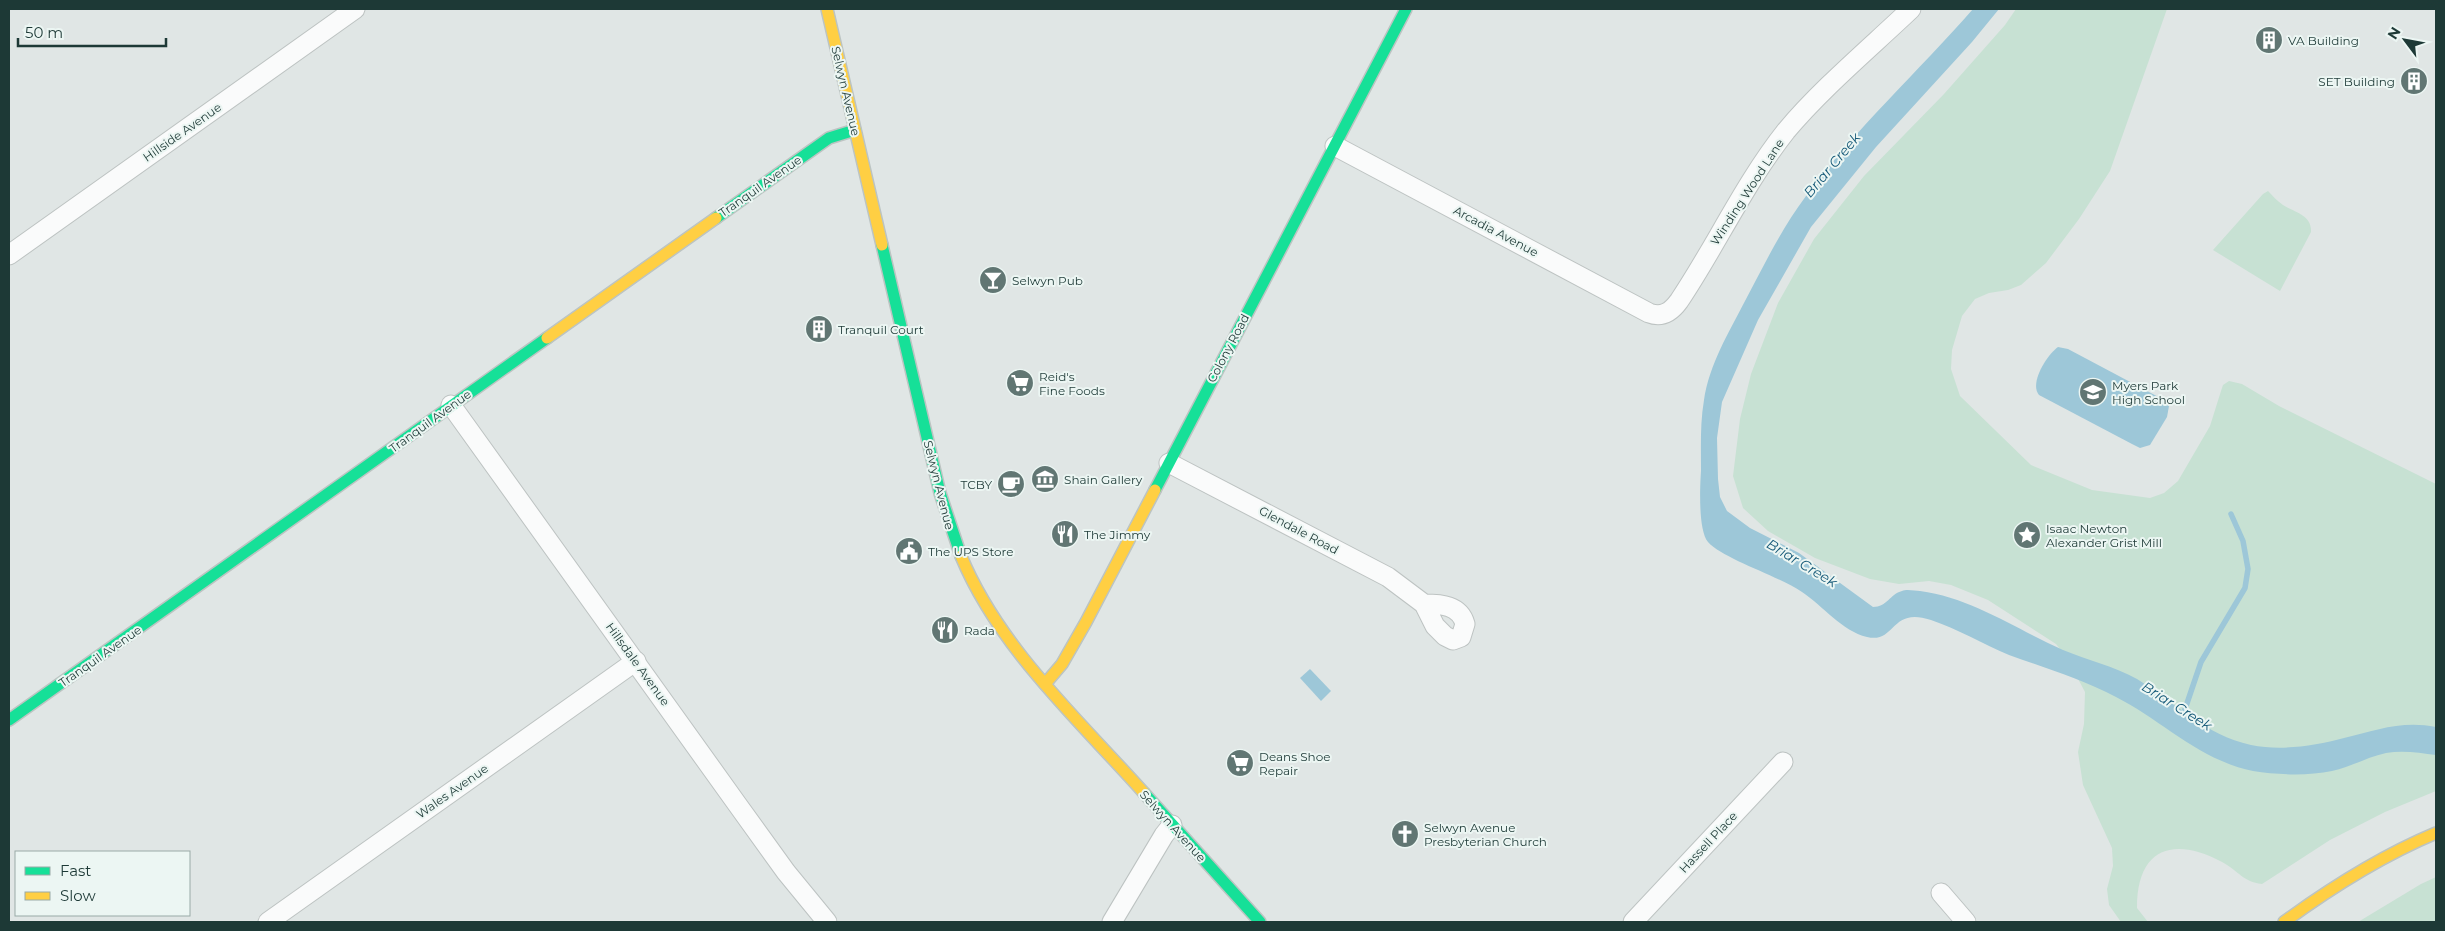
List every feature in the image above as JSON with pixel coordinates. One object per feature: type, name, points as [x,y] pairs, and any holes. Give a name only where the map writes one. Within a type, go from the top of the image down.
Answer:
[{"type":"street","name":"Hillside Avenue","points":[[9,255],[355,9]]},
{"type":"street","name":"Selwyn Avenue","points":[[827,9],[952,538],[971,582],[991,616],[1019,654],[1260,922]]},
{"type":"street","name":"Colony Road","points":[[1045,684],[1062,664],[1074,644],[1406,9]]},
{"type":"street","name":"Winding Wood Lane","points":[[1656,315],[1666,313],[1675,306],[1732,210],[1786,131],[1812,103],[1911,9]]},
{"type":"street","name":"Tranquil Avenue","points":[[9,720],[820,144],[834,136],[855,130]]},
{"type":"street","name":"Arcadia Avenue","points":[[1335,146],[1656,315]]},
{"type":"street","name":"Hillsdale Avenue","points":[[452,405],[782,866],[827,922]]},
{"type":"street","name":"Glendale Road","points":[[1168,463],[1376,571],[1424,604]]},
{"type":"street","name":"Wales Avenue","points":[[268,922],[636,661]]},
{"type":"street","name":"Hassell Place","points":[[1633,922],[1783,762]]},
{"type":"street","points":[[1112,922],[1164,835],[1172,825]]},
{"type":"street","points":[[2284,922],[2337,884],[2372,863],[2399,848],[2436,833]]},
{"type":"street","points":[[1941,893],[1966,922]]},
{"type":"green space","points":[[2016,9],[2167,9],[2110,171],[2079,219],[2046,263],[2021,285],[2008,290],[1989,293],[1975,299],[1962,316],[1952,350],[1951,369],[1960,396],[2031,465],[2092,490],[2150,498],[2164,493],[2178,481],[2210,426],[2223,385],[2229,381],[2242,384],[2279,406],[2436,484],[2436,791],[2385,812],[2330,840],[2262,884],[2245,879],[2228,865],[2204,854],[2174,849],[2161,853],[2151,860],[2143,872],[2139,888],[2137,908],[2148,922],[2121,922],[2109,905],[2107,889],[2113,866],[2112,848],[2083,785],[2078,752],[2084,724],[2085,692],[2067,658],[2056,644],[1988,600],[1951,585],[1929,581],[1899,584],[1870,579],[1815,558],[1768,531],[1743,508],[1733,476],[1740,419],[1751,374],[1778,303],[1814,239],[1864,176],[1944,94],[2005,25]]},
{"type":"green space","points":[[2268,191],[2283,205],[2306,218],[2311,226],[2311,232],[2280,291],[2213,250],[2263,194]]},
{"type":"green space","points":[[2436,877],[2436,922],[2358,922],[2421,884]]},
{"type":"water","name":"Briar Creek","points":[[1973,9],[1999,9],[1972,42],[1876,147],[1811,227],[1758,320],[1722,402],[1717,438],[1718,479],[1720,497],[1727,511],[1750,528],[1799,553],[1873,607],[1882,605],[1894,595],[1906,590],[1920,591],[1958,600],[1993,615],[2063,650],[2128,674],[2205,726],[2234,740],[2262,747],[2298,747],[2401,725],[2424,725],[2436,727],[2436,755],[2392,752],[2323,773],[2283,774],[2253,771],[2234,766],[2198,749],[2116,697],[2063,674],[2009,655],[1931,620],[1918,617],[1908,618],[1900,621],[1889,631],[1876,638],[1858,634],[1841,624],[1802,592],[1726,555],[1708,542],[1703,528],[1700,508],[1702,418],[1710,374],[1726,337],[1774,247],[1806,196],[1845,147]]},
{"type":"water","points":[[2058,347],[2068,349],[2166,401],[2169,406],[2167,417],[2150,445],[2140,448],[2039,395],[2036,390],[2036,384],[2041,369],[2049,356]]},
{"type":"water","points":[[1310,669],[1331,691],[1321,701],[1300,678]]},
{"type":"waterway","name":"Briar Creek","points":[[2182,718],[2201,662],[2245,588],[2248,569],[2243,541],[2231,514]]},
{"type":"traffic: fast","points":[[1155,490],[1406,9]]},
{"type":"traffic: fast","points":[[716,218],[829,138],[855,130]]},
{"type":"traffic: fast","points":[[882,245],[940,493],[961,556]]},
{"type":"traffic: fast","points":[[9,720],[547,338]]},
{"type":"traffic: fast","points":[[1144,793],[1260,922]]},
{"type":"traffic: slow","points":[[827,9],[882,245]]},
{"type":"traffic: slow","points":[[547,338],[716,218]]},
{"type":"traffic: slow","points":[[1045,684],[1062,664],[1086,622],[1155,490]]},
{"type":"traffic: slow","points":[[961,556],[977,590],[996,622],[1018,652],[1042,682],[1144,793]]},
{"type":"traffic: slow","points":[[2284,922],[2357,873],[2436,833]]},
{"type":"place","name":"VA Building","points":[[2269,40]]},
{"type":"place","name":"SET Building","points":[[2414,81]]},
{"type":"place","name":"Selwyn Pub","points":[[993,280]]},
{"type":"place","name":"Tranquil Court","points":[[819,329]]},
{"type":"place","name":"Reid's Fine Foods","points":[[1020,383]]},
{"type":"place","name":"Myers Park High School","points":[[2093,392]]},
{"type":"place","name":"Shain Gallery","points":[[1045,479]]},
{"type":"place","name":"TCBY","points":[[1011,484]]},
{"type":"place","name":"The Jimmy","points":[[1065,534]]},
{"type":"place","name":"Isaac Newton Alexander Grist Mill","points":[[2027,535]]},
{"type":"place","name":"The UPS Store","points":[[909,551]]},
{"type":"place","name":"Rada","points":[[945,630]]},
{"type":"place","name":"Deans Shoe Repair","points":[[1240,763]]},
{"type":"place","name":"Selwyn Avenue Presbyterian Church","points":[[1405,834]]}]
